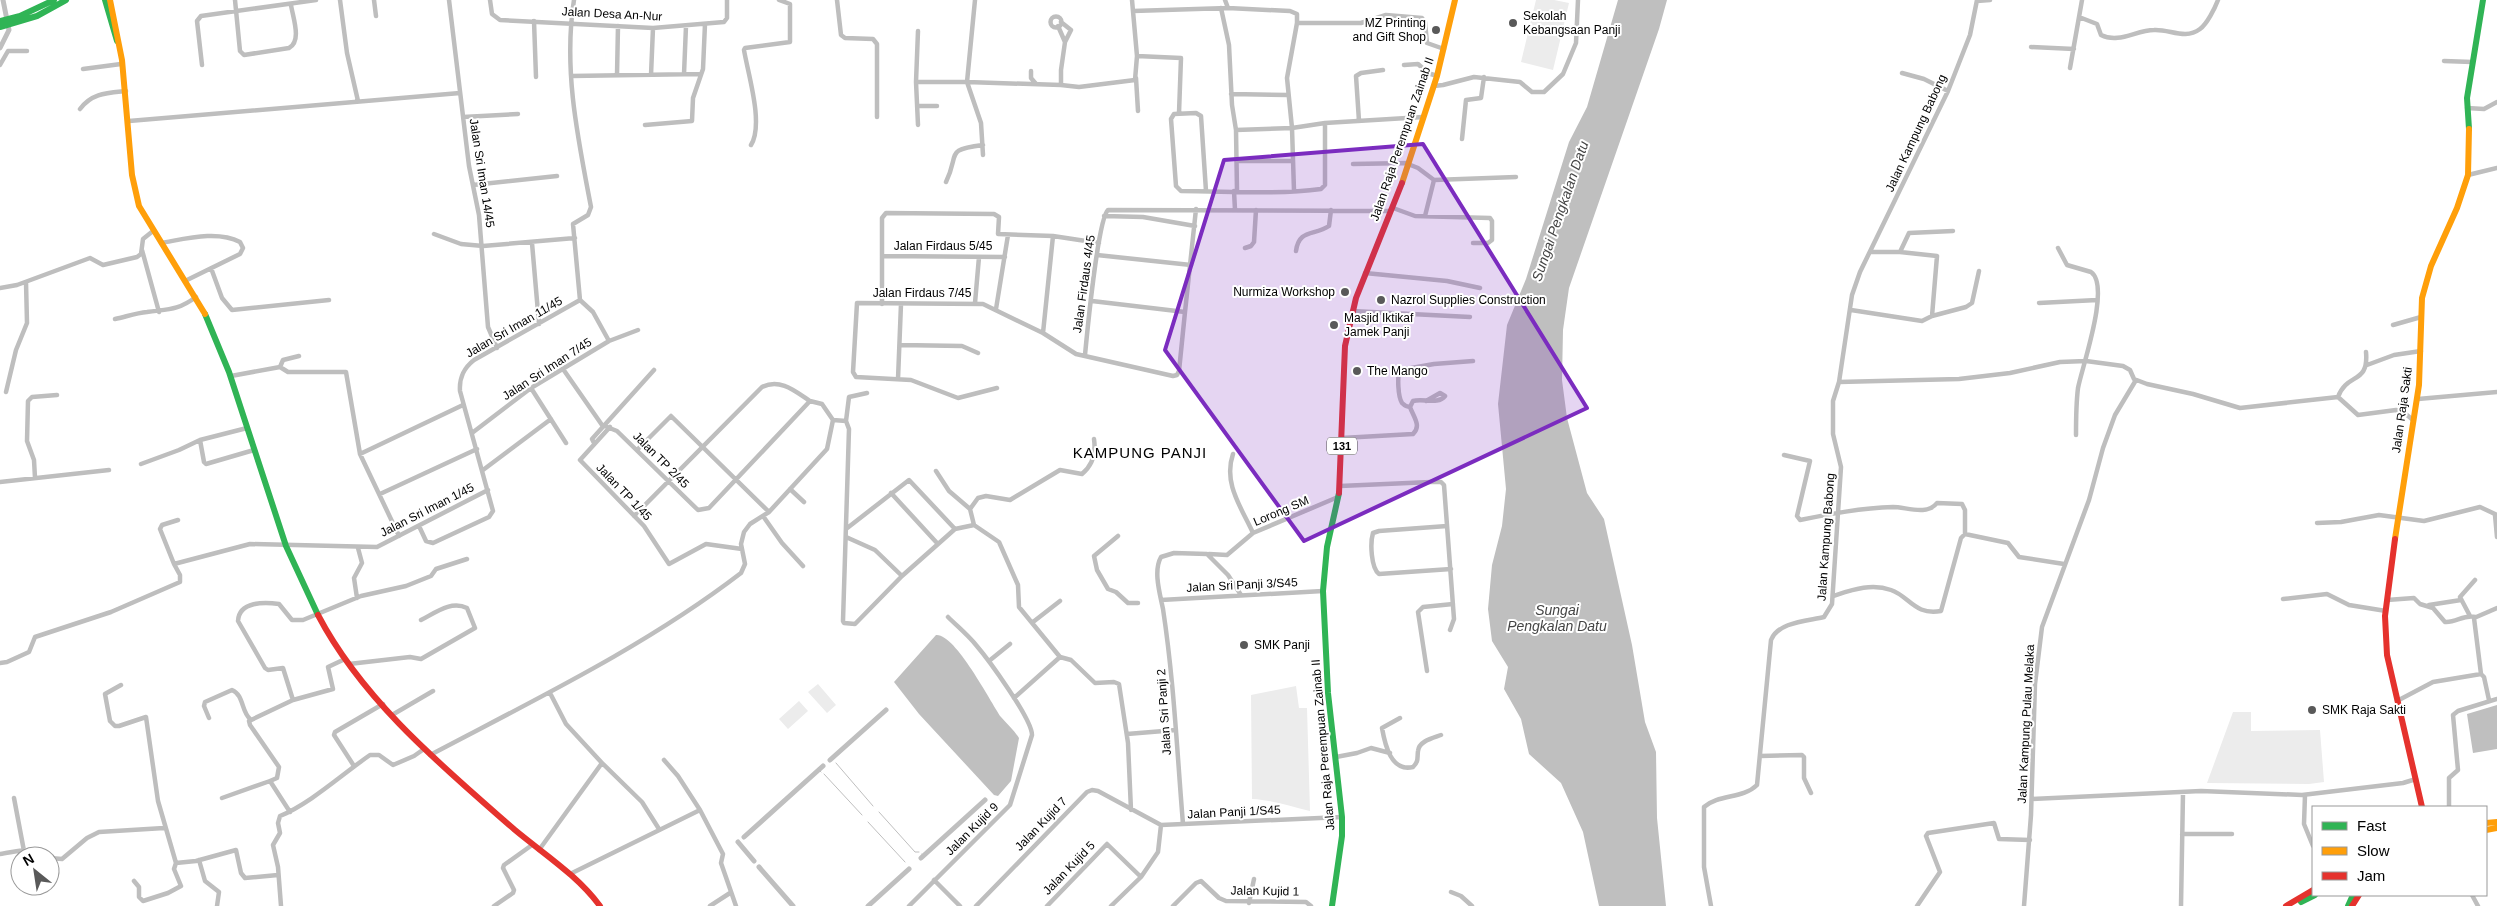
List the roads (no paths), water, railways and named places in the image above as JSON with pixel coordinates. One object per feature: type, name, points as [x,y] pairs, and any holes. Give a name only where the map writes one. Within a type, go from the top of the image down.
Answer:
[{"type":"main road","points":[[0,21],[19,20],[54,0]]},
{"type":"main road","points":[[0,27],[50,9],[66,0]]},
{"type":"main road","points":[[105,0],[118,42]]},
{"type":"main road","points":[[110,0],[118,32],[139,207],[211,324],[286,545],[318,615],[347,661],[392,715],[424,749],[539,850],[570,874],[594,897],[600,906]]},
{"type":"main road","name":"Jalan Raja Perempuan Zainab II","points":[[1332,906],[1342,836],[1342,817],[1328,693],[1323,591],[1327,547],[1340,486],[1344,358],[1352,311],[1408,164],[1437,76],[1456,0]]},
{"type":"main road","name":"Jalan Raja Sakti","points":[[2423,806],[2387,655],[2386,611],[2398,518],[2418,399],[2421,318],[2427,279],[2457,208],[2468,174],[2470,141],[2467,108],[2472,62],[2483,0]]},
{"type":"main road","points":[[2286,906],[2312,891]]},
{"type":"main road","points":[[2292,906],[2313,896]]},
{"type":"street","points":[[235,0],[240,50],[246,55],[290,48],[294,45],[296,40],[291,5]]},
{"type":"street","points":[[202,65],[198,18],[316,0]]},
{"type":"street","points":[[340,0],[347,53],[358,101]]},
{"type":"street","points":[[374,0],[376,16]]},
{"type":"street","name":"Jalan Sri Iman 14/45","points":[[449,0],[463,116],[483,246],[488,327],[497,348]]},
{"type":"street","name":"Jalan Desa An-Nur","points":[[490,0],[492,14],[497,18],[652,28],[705,24],[726,20],[726,0]]},
{"type":"street","points":[[574,0],[570,22],[576,130],[591,206],[588,215],[573,224],[580,300],[593,312],[609,341]]},
{"type":"street","points":[[751,145],[756,138],[753,96],[744,50],[745,48],[790,42],[790,4],[779,0]]},
{"type":"street","points":[[837,0],[841,35],[845,38],[873,39],[877,44],[877,117]]},
{"type":"street","points":[[976,0],[967,82],[981,123],[983,155]]},
{"type":"street","points":[[1132,0],[1137,56],[1138,111]]},
{"type":"street","points":[[1225,0],[1228,8]]},
{"type":"street","points":[[1433,86],[1472,77],[1484,77],[1520,82],[1534,92],[1548,89],[1563,74],[1576,42],[1578,0]]},
{"type":"street","points":[[1977,0],[1990,0]]},
{"type":"street","name":"Jalan Kampung Babong","points":[[1711,906],[1704,867],[1704,807],[1711,801],[1752,791],[1757,785],[1771,640],[1774,632],[1782,628],[1824,617],[1832,604],[1841,466],[1833,434],[1833,400],[1839,382],[1855,284],[1948,91],[1970,35],[1977,0]]},
{"type":"street","points":[[2070,68],[2082,0]]},
{"type":"street","points":[[2079,17],[2097,24],[2101,35],[2106,37],[2121,38],[2155,30],[2184,34],[2194,32],[2202,27],[2218,0]]},
{"type":"street","points":[[1221,8],[1229,44],[1236,130],[1235,210]]},
{"type":"street","points":[[1133,11],[1228,8],[1290,11],[1297,14],[1298,23],[1287,72],[1292,128],[1294,191]]},
{"type":"street","points":[[1298,23],[1360,23],[1386,16],[1422,18],[1425,22],[1427,43],[1444,49]]},
{"type":"street","points":[[534,21],[536,78]]},
{"type":"street","points":[[645,125],[692,121],[692,98],[701,74],[705,24]]},
{"type":"street","points":[[1061,85],[1065,42],[1071,30],[1060,24],[1065,42]]},
{"type":"street","points":[[617,75],[618,26]]},
{"type":"street","points":[[684,74],[686,26]]},
{"type":"street","points":[[651,74],[652,28]]},
{"type":"street","points":[[918,31],[916,82],[918,125]]},
{"type":"street","points":[[2031,47],[2074,49]]},
{"type":"street","points":[[0,65],[8,51],[27,51]]},
{"type":"street","points":[[1137,56],[1181,58],[1179,113]]},
{"type":"street","points":[[2444,61],[2472,62]]},
{"type":"street","points":[[83,69],[121,64]]},
{"type":"street","points":[[1404,65],[1418,64],[1428,73],[1437,76]]},
{"type":"street","points":[[1359,121],[1356,76],[1361,73],[1383,70]]},
{"type":"street","points":[[1031,71],[1031,78],[1036,84]]},
{"type":"street","points":[[1902,73],[1924,79],[1948,91]]},
{"type":"street","points":[[572,76],[701,74]]},
{"type":"street","points":[[1462,139],[1466,100],[1481,98],[1484,77]]},
{"type":"street","points":[[916,82],[1036,84],[1079,87],[1132,81],[1136,78]]},
{"type":"street","points":[[80,109],[90,98],[104,93],[126,91]]},
{"type":"street","points":[[128,120],[460,93]]},
{"type":"street","points":[[1232,94],[1288,95]]},
{"type":"street","points":[[2467,108],[2484,108],[2497,102]]},
{"type":"street","points":[[917,106],[937,106]]},
{"type":"street","points":[[1206,191],[1201,116],[1196,113],[1174,114],[1171,119],[1176,188],[1181,191],[1236,192],[1320,190],[1324,186],[1324,123]]},
{"type":"street","points":[[463,116],[518,114]]},
{"type":"street","points":[[1236,130],[1292,128],[1324,123],[1423,116]]},
{"type":"street","points":[[946,182],[956,151],[961,147],[983,145]]},
{"type":"street","points":[[1237,161],[1292,161]]},
{"type":"street","points":[[1353,164],[1408,164],[1418,168],[1434,180],[1516,177]]},
{"type":"street","points":[[2468,174],[2497,168]]},
{"type":"street","points":[[473,185],[556,176]]},
{"type":"street","points":[[1426,216],[1434,180]]},
{"type":"street","points":[[1092,301],[1185,312],[1196,209]]},
{"type":"street","points":[[1104,216],[1110,210],[1392,210],[1410,215],[1490,218],[1492,222],[1492,240],[1488,243],[1473,243]]},
{"type":"street","points":[[1245,248],[1251,246],[1254,242],[1256,210]]},
{"type":"street","points":[[1296,251],[1297,241],[1301,237],[1330,226],[1332,210]]},
{"type":"street","points":[[882,304],[882,218],[888,213],[996,214],[999,219],[998,234],[1053,236],[1099,242]]},
{"type":"street","points":[[1104,216],[1143,217],[1195,226]]},
{"type":"street","name":"Jalan Firdaus 4/45","points":[[1085,355],[1104,216]]},
{"type":"street","points":[[0,288],[26,282],[90,258],[103,265],[139,257],[143,239],[153,231]]},
{"type":"street","points":[[1900,252],[1909,233],[1953,231]]},
{"type":"street","points":[[434,234],[461,244],[483,246],[575,238]]},
{"type":"street","points":[[996,309],[1008,234]]},
{"type":"street","points":[[160,243],[196,237],[225,236],[240,242],[243,248],[240,254],[185,281]]},
{"type":"street","points":[[1043,333],[1053,236]]},
{"type":"street","points":[[532,243],[539,324]]},
{"type":"street","points":[[142,248],[159,312]]},
{"type":"street","points":[[2058,248],[2068,266],[2095,274],[2097,300],[2086,361],[2078,389],[2076,435]]},
{"type":"street","points":[[1870,252],[1900,252],[1937,256],[1932,316]]},
{"type":"street","points":[[1098,255],[1191,265]]},
{"type":"street","name":"Jalan Firdaus 5/45","points":[[882,256],[1005,257]]},
{"type":"street","points":[[975,303],[979,257]]},
{"type":"street","points":[[211,268],[222,298],[232,310],[329,300]]},
{"type":"street","points":[[1851,310],[1922,321],[1932,316],[1966,307],[1972,303],[1979,272]]},
{"type":"street","points":[[1365,273],[1447,281],[1480,288]]},
{"type":"street","points":[[6,392],[16,350],[27,323],[26,282]]},
{"type":"street","points":[[115,319],[147,312],[176,309],[196,297]]},
{"type":"street","name":"Jalan Sri Iman 11/45","points":[[419,526],[426,541],[433,543],[489,516],[493,510],[463,405],[459,384],[464,370],[474,360],[580,300]]},
{"type":"street","points":[[2039,303],[2097,300]]},
{"type":"street","name":"Jalan Firdaus 7/45","points":[[898,379],[854,376],[857,303],[975,303],[996,309],[1043,333],[1075,354],[1175,376],[1179,371],[1185,312]]},
{"type":"street","points":[[901,304],[898,379],[911,380],[958,398],[998,388]]},
{"type":"street","points":[[1352,311],[1470,317]]},
{"type":"street","points":[[2393,325],[2421,318]]},
{"type":"street","name":"Jalan Sri Iman 7/45","points":[[472,433],[532,388],[609,341],[638,330]]},
{"type":"street","points":[[900,345],[961,346],[978,353]]},
{"type":"street","points":[[2338,397],[2344,386],[2365,372],[2367,364],[2366,352]]},
{"type":"street","points":[[2367,364],[2394,355],[2421,352]]},
{"type":"street","points":[[280,367],[284,359],[299,356]]},
{"type":"street","points":[[1342,438],[1413,434],[1417,427],[1416,417],[1401,400],[1398,376],[1400,370],[1434,364],[1473,361]]},
{"type":"street","points":[[1839,382],[1960,379],[2060,362],[2086,361],[2123,366],[2136,380],[2240,408],[2338,397],[2358,415],[2396,410],[2402,411],[2414,421]]},
{"type":"street","points":[[230,376],[280,367],[288,372],[346,372],[360,454],[399,536]]},
{"type":"street","points":[[563,369],[603,426],[610,427]]},
{"type":"street","points":[[594,443],[592,439],[654,370]]},
{"type":"street","name":"Jalan Kampung Pulau Melaka","points":[[2024,906],[2030,840],[2038,645],[2042,627],[2064,564],[2089,500],[2098,464],[2109,432],[2136,380]]},
{"type":"street","points":[[430,755],[550,693],[609,659],[726,585],[744,568],[745,562],[741,542],[744,532],[750,524],[769,512],[827,449],[833,420],[822,404],[810,401],[786,385],[763,386],[704,448],[634,516]]},
{"type":"street","points":[[532,388],[566,443]]},
{"type":"street","points":[[2418,399],[2497,392]]},
{"type":"street","points":[[867,393],[849,398],[846,421],[849,430],[843,621],[845,624],[854,625],[902,576],[955,529],[974,525]]},
{"type":"street","points":[[35,478],[34,460],[27,441],[28,401],[32,397],[57,395]]},
{"type":"street","points":[[1410,408],[1416,400],[1426,401]]},
{"type":"street","points":[[736,480],[810,401]]},
{"type":"street","points":[[360,454],[463,405]]},
{"type":"street","points":[[637,450],[671,416],[769,512]]},
{"type":"street","points":[[483,470],[551,419]]},
{"type":"street","points":[[833,420],[846,421]]},
{"type":"street","points":[[594,443],[610,427]]},
{"type":"street","name":"Jalan TP 2/45","points":[[610,427],[637,450],[694,508],[703,511],[709,508],[736,480]]},
{"type":"street","points":[[140,464],[200,440],[246,428]]},
{"type":"street","points":[[970,509],[978,498],[987,496],[1003,500],[1011,499],[1060,470],[1082,474],[1092,463],[1095,451],[1094,439]]},
{"type":"street","points":[[200,440],[206,464],[254,450]]},
{"type":"street","name":"Jalan TP 1/45","points":[[594,443],[580,460],[634,516],[669,564],[706,544],[742,549]]},
{"type":"street","points":[[380,494],[477,449]]},
{"type":"street","points":[[1233,454],[1229,469],[1230,484],[1253,532]]},
{"type":"street","points":[[1784,454],[1810,461],[1798,519],[1838,512],[1893,507],[1918,510],[1933,507],[1937,503],[1964,504],[1965,534],[1961,538],[1941,611],[1914,607],[1891,590],[1863,586],[1833,596]]},
{"type":"street","points":[[0,482],[109,470]]},
{"type":"street","points":[[936,471],[949,491],[970,509],[974,525],[998,542],[1018,585],[1018,606],[1060,657],[1070,660],[1095,683],[1118,683],[1121,688],[1127,734],[1131,810],[1161,826],[1158,852],[1140,877],[1112,906]]},
{"type":"street","points":[[846,529],[906,481],[910,481],[955,529]]},
{"type":"street","points":[[1340,486],[1441,482],[1445,487],[1454,619],[1450,630]]},
{"type":"street","points":[[790,489],[804,502]]},
{"type":"street","name":"Jalan Sri Iman 1/45","points":[[174,564],[245,545],[377,547],[488,490]]},
{"type":"street","points":[[891,493],[937,543]]},
{"type":"street","name":"Lorong SM","points":[[1161,556],[1174,553],[1228,555],[1253,532],[1338,497]]},
{"type":"street","points":[[2317,523],[2341,522],[2379,515],[2424,521],[2480,507],[2496,515],[2497,538]]},
{"type":"street","points":[[763,516],[782,543],[803,566]]},
{"type":"street","points":[[0,663],[7,662],[29,652],[32,638],[42,633],[111,612],[143,596],[180,582],[160,529],[162,525],[178,520]]},
{"type":"street","points":[[1448,526],[1380,530],[1373,533],[1372,542],[1375,570],[1379,574],[1451,569]]},
{"type":"street","points":[[1965,534],[2008,543],[2019,557],[2064,564]]},
{"type":"street","points":[[1118,536],[1094,556],[1097,570],[1108,589],[1116,592],[1128,602],[1138,603]]},
{"type":"street","points":[[846,537],[875,550],[902,576]]},
{"type":"street","points":[[357,598],[354,579],[362,563],[358,548]]},
{"type":"street","points":[[1207,554],[1228,575],[1240,595]]},
{"type":"street","name":"Jalan Sri Panji 2","points":[[1161,556],[1158,565],[1172,677],[1183,824]]},
{"type":"street","points":[[293,700],[283,668],[268,670],[265,668],[244,634],[238,617],[253,604],[264,601],[279,604],[292,620],[318,615],[357,598],[406,586],[432,575],[436,569],[467,559]]},
{"type":"street","points":[[2461,600],[2462,595],[2467,592],[2475,580]]},
{"type":"street","name":"Jalan Sri Panji 3/S45","points":[[1161,600],[1323,591]]},
{"type":"street","points":[[2283,599],[2327,594],[2349,605],[2386,611]]},
{"type":"street","points":[[2387,600],[2414,598],[2420,604],[2429,605],[2461,600]]},
{"type":"street","points":[[2461,600],[2472,617],[2481,674],[2484,677],[2489,700]]},
{"type":"street","points":[[1033,622],[1060,601]]},
{"type":"street","points":[[250,719],[293,700],[333,689],[328,667],[347,661],[410,657],[421,659],[475,628],[467,608],[457,604],[443,608],[421,620]]},
{"type":"street","points":[[1427,671],[1418,612],[1423,608],[1452,604]]},
{"type":"street","points":[[2429,605],[2445,622],[2451,623],[2497,608]]},
{"type":"street","name":"Jalan Kujid 9","points":[[908,906],[1010,805],[1032,732],[1014,698],[989,661],[975,643],[948,617]]},
{"type":"street","points":[[989,661],[1010,644]]},
{"type":"street","points":[[1014,698],[1060,657]]},
{"type":"street","points":[[2397,701],[2433,682],[2481,674]]},
{"type":"street","points":[[121,685],[105,694],[110,721],[115,726],[119,726],[146,717],[158,801],[164,828],[176,863],[174,868],[181,886],[168,893],[143,901],[140,898],[139,887],[134,880]]},
{"type":"street","points":[[209,718],[204,706],[205,702],[232,690],[239,694],[246,714],[250,719],[250,725],[279,766],[277,778],[222,798]]},
{"type":"street","points":[[392,715],[433,691]]},
{"type":"street","points":[[550,693],[566,724],[642,802],[659,829]]},
{"type":"street","points":[[2449,806],[2449,778],[2458,770],[2453,714],[2489,700],[2497,699]]},
{"type":"street","points":[[354,766],[334,735],[383,704]]},
{"type":"street","points":[[1400,718],[1382,728],[1397,766],[1404,768],[1413,767],[1418,761],[1418,751],[1421,745],[1441,735]]},
{"type":"street","points":[[1127,734],[1176,730]]},
{"type":"street","points":[[1336,757],[1371,748],[1390,752]]},
{"type":"street","points":[[281,906],[273,845],[280,833],[278,818],[303,805],[354,766],[376,754],[393,765],[414,756],[424,749]]},
{"type":"street","points":[[1760,756],[1802,754],[1804,757],[1804,778],[1810,793]]},
{"type":"street","points":[[664,760],[678,776],[700,810],[723,854],[721,863],[736,906]]},
{"type":"street","points":[[539,850],[602,763]]},
{"type":"street","points":[[2032,799],[2201,791],[2305,794],[2403,783],[2417,778]]},
{"type":"street","points":[[270,781],[290,812]]},
{"type":"street","name":"Jalan Kujid 7","points":[[976,906],[1086,792],[1098,791],[1131,810]]},
{"type":"street","points":[[2181,906],[2183,793]]},
{"type":"street","points":[[2305,794],[2304,824],[2312,844]]},
{"type":"street","points":[[14,798],[23,846]]},
{"type":"street","points":[[570,874],[700,810]]},
{"type":"street","name":"Jalan Panji 1/S45","points":[[1161,826],[1342,817]]},
{"type":"street","points":[[1917,906],[1940,872],[1926,836],[1928,833],[1994,823],[1999,839],[2030,840]]},
{"type":"street","points":[[60,859],[87,838],[99,832],[164,828]]},
{"type":"street","points":[[2182,834],[2232,834]]},
{"type":"street","points":[[494,906],[514,893],[503,868],[504,865],[532,844]]},
{"type":"street","name":"Jalan Kujid 5","points":[[1047,906],[1107,844],[1140,877]]},
{"type":"street","points":[[176,863],[199,860],[236,850],[241,873],[245,878],[278,875]]},
{"type":"street","points":[[199,860],[205,881],[220,892],[217,906]]},
{"type":"street","points":[[1249,903],[1254,879]]},
{"type":"street","points":[[934,880],[960,906]]},
{"type":"street","name":"Jalan Kujid 1","points":[[1173,906],[1196,883],[1201,881],[1219,898],[1234,902],[1306,902],[1311,906]]},
{"type":"street","points":[[1451,892],[1465,898],[1472,906]]},
{"type":"street","points":[[710,906],[730,893]]},
{"type":"water","name":"Sungai Pengkalan Datu","points":[[1618,0],[1667,0],[1659,29],[1569,288],[1563,330],[1562,380],[1567,418],[1587,493],[1604,519],[1632,645],[1645,722],[1656,752],[1657,818],[1666,906],[1599,906],[1583,832],[1561,783],[1529,754],[1521,719],[1504,689],[1508,667],[1492,641],[1488,609],[1492,565],[1502,526],[1506,489],[1498,404],[1507,325],[1526,279],[1569,142],[1587,107]]},
{"type":"water","points":[[936,635],[944,637],[962,656],[1001,717],[1019,738],[1011,781],[998,796],[994,795],[919,714],[894,682]]},
{"type":"water","points":[[2497,705],[2497,749],[2473,753],[2467,714]]},
{"type":"waterway","points":[[0,48],[9,30],[3,0]]},
{"type":"waterway","points":[[830,760],[886,710]]},
{"type":"waterway","points":[[836,763],[873,806]]},
{"type":"waterway","points":[[744,837],[823,766]]},
{"type":"waterway","points":[[824,774],[862,815]]},
{"type":"waterway","points":[[921,858],[985,800]]},
{"type":"waterway","points":[[879,812],[915,852],[919,852]]},
{"type":"waterway","points":[[868,822],[905,862]]},
{"type":"waterway","points":[[738,842],[754,861]]},
{"type":"waterway","points":[[759,867],[793,906]]},
{"type":"waterway","points":[[868,906],[909,869]]},
{"type":"place","name":"Sekolah Kebangsaan Panji","points":[[1513,23]]},
{"type":"place","name":"MZ Printing and Gift Shop","points":[[1436,30]]},
{"type":"place","name":"Nurmiza Workshop","points":[[1345,292]]},
{"type":"place","name":"Nazrol Supplies Construction","points":[[1381,300]]},
{"type":"place","name":"Masjid Iktikaf Jamek Panji","points":[[1334,325]]},
{"type":"place","name":"The Mango","points":[[1357,371]]},
{"type":"place","name":"SMK Panji","points":[[1244,645]]},
{"type":"place","name":"SMK Raja Sakti","points":[[2312,710]]},
{"type":"district","name":"KAMPUNG PANJI","points":[[1140,452]]}]
